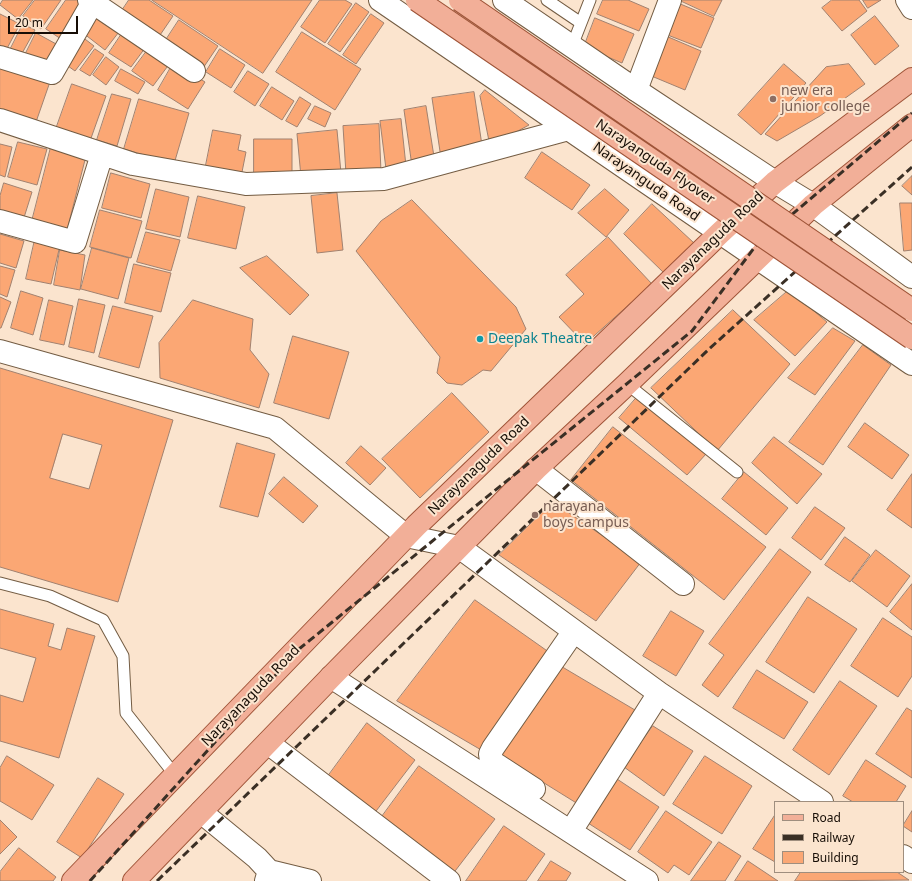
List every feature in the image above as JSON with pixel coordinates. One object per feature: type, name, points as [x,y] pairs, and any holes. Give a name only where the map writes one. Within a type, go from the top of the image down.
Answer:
[{"type":"main road","name":"Narayanguda Flyover","points":[[417,0],[912,338]]},
{"type":"main road","name":"Narayanguda Flyover","points":[[460,0],[912,310]]},
{"type":"main road","name":"Narayanaguda Road","points":[[73,881],[406,536],[720,233],[775,182],[912,79]]},
{"type":"main road","points":[[134,881],[331,677],[536,469],[627,384],[813,205],[912,125]]},
{"type":"street","name":"Narayanguda Road","points":[[380,0],[720,233],[757,260],[912,364]]},
{"type":"street","points":[[504,0],[636,90],[775,182],[813,205],[912,277]]},
{"type":"street","points":[[636,90],[670,0]]},
{"type":"street","points":[[907,0],[912,8]]},
{"type":"street","points":[[0,57],[52,73],[91,1],[194,71]]},
{"type":"street","points":[[0,120],[133,164],[246,184],[384,179],[569,129]]},
{"type":"street","points":[[0,221],[75,242],[102,154]]},
{"type":"street","points":[[0,351],[275,428],[406,536],[459,547],[659,694],[820,801]]},
{"type":"street","points":[[536,469],[683,584]]},
{"type":"street","points":[[574,631],[493,748],[490,754],[491,761],[647,881]]},
{"type":"street","points":[[331,677],[575,825]]},
{"type":"street","points":[[575,825],[659,694]]},
{"type":"street","points":[[268,743],[446,880]]},
{"type":"street","points":[[201,812],[258,858],[267,876],[310,881]]},
{"type":"lane","points":[[547,0],[581,24]]},
{"type":"lane","points":[[572,46],[590,0]]},
{"type":"lane","points":[[627,384],[737,472]]},
{"type":"lane","points":[[0,583],[50,596],[103,620],[123,656],[126,713],[175,774]]},
{"type":"building","points":[[3,0],[33,0],[18,19],[0,5]]},
{"type":"building","points":[[35,0],[61,0],[41,29],[23,16]]},
{"type":"building","points":[[66,0],[82,0],[61,39],[46,29]]},
{"type":"building","points":[[129,0],[149,0],[173,16],[156,41],[119,15]]},
{"type":"building","points":[[152,0],[312,0],[263,73]]},
{"type":"building","points":[[320,0],[345,0],[352,4],[325,43],[301,27]]},
{"type":"building","points":[[603,0],[628,0],[649,9],[639,31],[597,14]]},
{"type":"building","points":[[679,0],[722,0],[714,16]]},
{"type":"building","points":[[832,0],[859,0],[867,11],[842,31],[822,8]]},
{"type":"building","points":[[863,0],[881,0],[868,8]]},
{"type":"building","points":[[356,3],[369,12],[340,52],[328,44]]},
{"type":"building","points":[[678,3],[714,18],[701,48],[665,34]]},
{"type":"building","points":[[101,11],[122,28],[105,50],[83,33]]},
{"type":"building","points":[[0,14],[20,24],[3,56],[0,54]]},
{"type":"building","points":[[371,14],[384,23],[356,64],[343,55]]},
{"type":"building","points":[[875,16],[899,46],[875,65],[851,35]]},
{"type":"building","points":[[595,18],[634,34],[622,63],[584,47]]},
{"type":"building","points":[[179,20],[218,46],[201,71],[162,46]]},
{"type":"building","points":[[23,24],[35,30],[20,57],[9,52]]},
{"type":"building","points":[[125,29],[148,44],[131,67],[109,53]]},
{"type":"building","points":[[302,32],[361,69],[335,110],[276,72]]},
{"type":"building","points":[[36,33],[58,45],[47,66],[25,55]]},
{"type":"building","points":[[81,36],[94,46],[75,71],[61,61]]},
{"type":"building","points":[[666,36],[701,51],[685,90],[649,75]]},
{"type":"building","points":[[149,48],[170,63],[153,86],[132,71]]},
{"type":"building","points":[[95,49],[104,55],[90,76],[80,70]]},
{"type":"building","points":[[220,49],[245,65],[231,88],[206,72]]},
{"type":"building","points":[[106,57],[119,67],[106,85],[93,75]]},
{"type":"building","points":[[0,59],[52,76],[36,122],[0,111]]},
{"type":"building","points":[[174,62],[205,82],[188,109],[158,90]]},
{"type":"building","name":"new era junior college","points":[[784,64],[806,83],[761,135],[738,115]]},
{"type":"building","points":[[849,64],[865,84],[820,116],[777,141],[765,134],[826,67]]},
{"type":"building","points":[[121,69],[145,82],[138,94],[115,81]]},
{"type":"building","points":[[248,71],[269,84],[255,106],[234,92]]},
{"type":"building","points":[[72,84],[106,96],[90,141],[56,129]]},
{"type":"building","points":[[272,87],[294,101],[282,120],[260,106]]},
{"type":"building","points":[[485,90],[529,125],[490,146],[480,96]]},
{"type":"building","points":[[474,92],[483,152],[441,158],[432,98]]},
{"type":"building","points":[[112,94],[131,99],[117,146],[97,140]]},
{"type":"building","points":[[300,97],[311,104],[297,127],[286,121]]},
{"type":"building","points":[[139,99],[189,113],[174,164],[124,149]]},
{"type":"building","points":[[315,106],[331,113],[325,127],[308,119]]},
{"type":"building","points":[[426,106],[435,163],[412,166],[404,110]]},
{"type":"building","points":[[401,119],[406,166],[386,169],[380,121]]},
{"type":"building","points":[[379,124],[381,172],[346,174],[343,126]]},
{"type":"building","points":[[213,130],[241,135],[238,150],[246,152],[241,177],[205,170]]},
{"type":"building","points":[[337,130],[341,173],[301,177],[297,134]]},
{"type":"building","points":[[254,139],[292,139],[292,179],[254,179]]},
{"type":"building","points":[[18,142],[47,149],[37,185],[8,177]]},
{"type":"building","points":[[0,144],[12,147],[5,177],[0,175]]},
{"type":"building","points":[[51,147],[86,156],[66,234],[31,225]]},
{"type":"building","points":[[542,152],[590,185],[572,210],[525,178]]},
{"type":"building","points":[[111,173],[150,184],[141,218],[102,208]]},
{"type":"building","points":[[912,176],[912,195],[902,186]]},
{"type":"building","points":[[4,183],[32,192],[22,224],[0,216],[0,196]]},
{"type":"building","points":[[156,189],[189,197],[180,237],[146,229]]},
{"type":"building","points":[[605,189],[629,210],[606,237],[578,213]]},
{"type":"building","points":[[337,193],[343,250],[317,253],[311,196]]},
{"type":"building","points":[[198,196],[245,207],[236,249],[188,238]]},
{"type":"building","points":[[412,200],[516,307],[526,329],[491,371],[483,370],[462,385],[447,383],[437,373],[440,357],[356,251],[381,221]]},
{"type":"building","points":[[900,203],[912,203],[912,250],[904,251]]},
{"type":"building","points":[[652,204],[694,243],[665,274],[624,234]]},
{"type":"building","points":[[100,210],[142,221],[131,258],[90,247]]},
{"type":"building","points":[[146,232],[180,240],[171,271],[137,262]]},
{"type":"building","points":[[0,234],[24,241],[16,268],[0,263]]},
{"type":"building","points":[[36,235],[61,241],[51,284],[26,279]]},
{"type":"building","points":[[608,237],[652,284],[585,344],[559,317],[584,294],[566,275]]},
{"type":"building","points":[[92,248],[129,258],[118,299],[81,289]]},
{"type":"building","points":[[60,250],[85,255],[80,290],[54,285]]},
{"type":"building","points":[[267,256],[309,295],[290,315],[240,268]]},
{"type":"building","points":[[134,264],[171,273],[161,312],[125,303]]},
{"type":"building","points":[[0,266],[15,270],[7,297],[0,294]]},
{"type":"building","points":[[789,290],[827,322],[795,356],[754,320]]},
{"type":"building","points":[[21,291],[43,298],[33,335],[11,328]]},
{"type":"building","points":[[0,297],[11,302],[1,328],[0,328]]},
{"type":"building","points":[[79,299],[105,305],[94,353],[69,347]]},
{"type":"building","points":[[49,300],[73,306],[64,345],[40,340]]},
{"type":"building","points":[[193,300],[253,319],[250,350],[269,374],[259,408],[160,378],[159,343]]},
{"type":"building","points":[[113,306],[153,316],[139,368],[99,357]]},
{"type":"building","points":[[733,310],[790,364],[717,451],[651,388]]},
{"type":"building","points":[[833,328],[855,341],[815,395],[788,378]]},
{"type":"building","points":[[293,336],[349,352],[329,419],[274,403]]},
{"type":"building","points":[[863,345],[891,365],[823,465],[789,442]]},
{"type":"building","points":[[0,368],[173,420],[118,602],[0,567]],"holes":[[[63,434],[102,445],[89,489],[50,478]]]},
{"type":"building","points":[[452,393],[489,432],[420,498],[382,459]]},
{"type":"building","points":[[638,396],[706,454],[687,475],[619,418]]},
{"type":"building","points":[[865,423],[909,455],[892,479],[848,447]]},
{"type":"building","points":[[613,427],[766,547],[724,600],[571,480]]},
{"type":"building","points":[[774,437],[822,474],[797,504],[752,463]]},
{"type":"building","points":[[237,443],[275,454],[258,517],[220,507]]},
{"type":"building","points":[[361,446],[386,468],[370,485],[346,463]]},
{"type":"building","points":[[744,472],[788,508],[766,535],[722,499]]},
{"type":"building","points":[[912,474],[912,528],[887,510]]},
{"type":"building","points":[[284,477],[318,506],[303,523],[269,494]]},
{"type":"building","points":[[553,502],[641,562],[596,621],[499,555]]},
{"type":"building","points":[[815,507],[845,528],[821,560],[792,538]]},
{"type":"building","points":[[845,537],[870,555],[850,582],[825,565]]},
{"type":"building","points":[[780,549],[811,572],[718,697],[702,685],[724,655],[709,644]]},
{"type":"building","points":[[876,550],[910,576],[887,607],[852,581]]},
{"type":"building","points":[[912,584],[912,630],[890,612]]},
{"type":"building","points":[[808,597],[857,629],[814,693],[766,662]]},
{"type":"building","points":[[475,600],[553,655],[483,751],[397,701]]},
{"type":"building","points":[[0,609],[54,624],[48,646],[61,650],[67,628],[95,636],[59,758],[0,741],[0,695],[23,702],[36,658],[0,648]]},
{"type":"building","points":[[671,611],[704,631],[676,676],[643,656]]},
{"type":"building","points":[[883,618],[912,637],[912,676],[898,697],[851,666]]},
{"type":"building","points":[[559,665],[640,713],[578,804],[499,755]]},
{"type":"building","points":[[757,670],[808,702],[784,739],[733,708]]},
{"type":"building","points":[[840,681],[877,706],[829,775],[793,750]]},
{"type":"building","points":[[907,708],[912,711],[912,778],[876,754]]},
{"type":"building","points":[[367,723],[415,760],[370,819],[323,783]]},
{"type":"building","points":[[653,726],[693,751],[664,796],[624,767]]},
{"type":"building","points":[[7,756],[54,785],[32,820],[0,801],[0,768]]},
{"type":"building","points":[[705,756],[752,786],[722,834],[673,804]]},
{"type":"building","points":[[866,760],[906,786],[897,801],[851,801],[843,796]]},
{"type":"building","points":[[419,766],[495,819],[452,875],[378,822]]},
{"type":"building","points":[[98,778],[124,794],[82,858],[57,842]]},
{"type":"building","points":[[617,779],[659,807],[630,850],[588,823]]},
{"type":"building","points":[[666,811],[712,842],[689,875],[674,865],[668,873],[638,852]]},
{"type":"building","points":[[912,811],[912,832],[904,827]]},
{"type":"building","points":[[774,817],[774,861],[753,849]]},
{"type":"building","points":[[0,820],[17,837],[0,854]]},
{"type":"building","points":[[504,826],[545,854],[526,881],[466,881]]},
{"type":"building","points":[[719,842],[741,856],[725,881],[691,881]]},
{"type":"building","points":[[19,848],[56,877],[53,881],[0,881],[0,872]]},
{"type":"building","points":[[551,861],[571,873],[566,881],[538,881]]},
{"type":"building","points":[[748,861],[778,881],[735,881]]},
{"type":"building","points":[[800,873],[898,873],[909,880],[795,881]]},
{"type":"railway","points":[[90,881],[299,649],[692,331],[757,244],[912,113]]},
{"type":"railway","points":[[157,881],[709,349],[912,167]]},
{"type":"place","name":"new era junior college","points":[[773,99]]},
{"type":"place","name":"Deepak Theatre","points":[[480,339]]},
{"type":"place","name":"narayana boys campus","points":[[535,515]]}]
